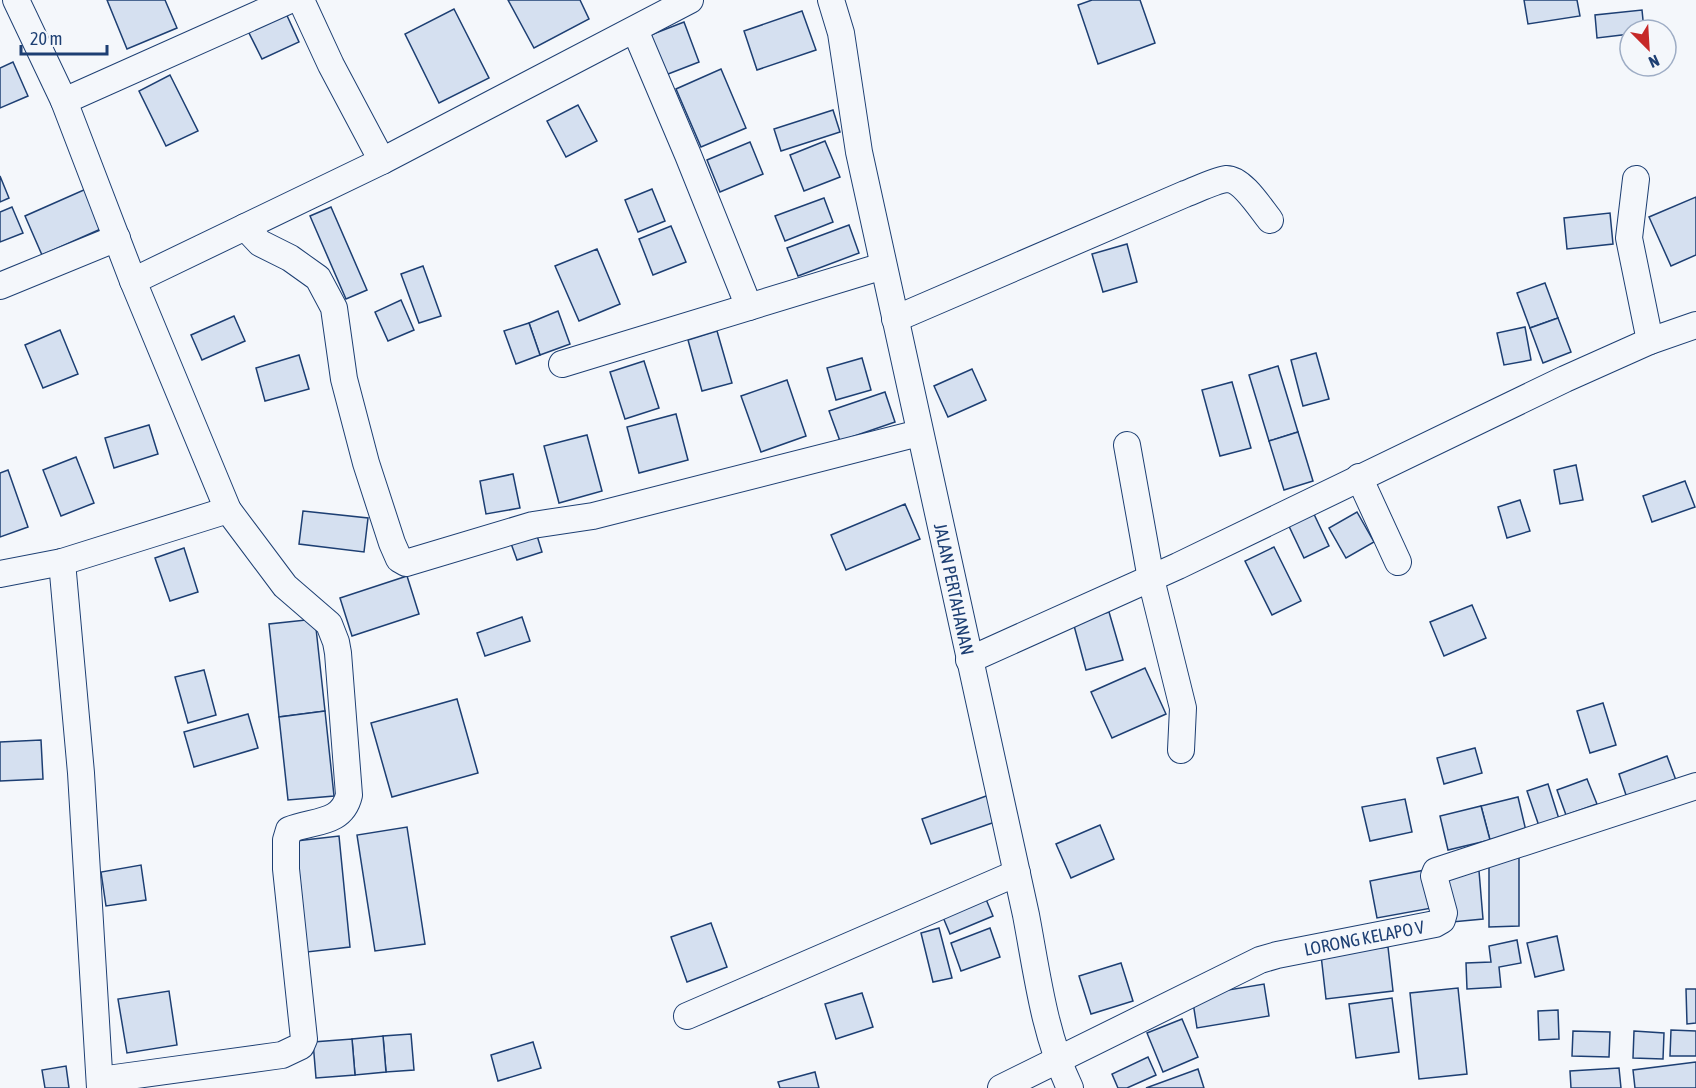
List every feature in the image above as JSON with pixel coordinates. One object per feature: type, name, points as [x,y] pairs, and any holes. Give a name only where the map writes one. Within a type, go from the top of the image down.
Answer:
[{"type":"street","points":[[15,0],[64,101],[133,281],[228,510],[285,586],[329,624],[338,653],[349,795],[346,806],[333,817],[289,830],[286,840],[286,869],[304,1039],[301,1046],[282,1055],[100,1084],[81,773],[62,562]]},
{"type":"street","points":[[64,101],[290,0]]},
{"type":"street","points":[[301,0],[331,65],[382,161]]},
{"type":"street","points":[[133,281],[382,161],[690,0]]},
{"type":"street","name":"JALAN PERTAHANAN","points":[[831,0],[841,33],[859,152],[883,266],[1017,873],[1041,997],[1057,1060],[1070,1088]]},
{"type":"street","points":[[634,30],[688,155],[749,307]]},
{"type":"street","points":[[895,319],[1185,194],[1225,179],[1235,181],[1243,187],[1270,220]]},
{"type":"street","points":[[1636,179],[1629,238],[1650,341]]},
{"type":"street","points":[[245,227],[261,243],[290,258],[318,278],[334,308],[344,379],[366,463],[392,543],[399,559],[406,563],[533,525],[593,516],[919,433]]},
{"type":"street","points":[[0,286],[117,238]]},
{"type":"street","points":[[562,364],[883,266]]},
{"type":"street","points":[[969,660],[1151,579],[1565,379],[1650,341],[1696,325]]},
{"type":"street","points":[[1127,445],[1151,579],[1183,708],[1181,750]]},
{"type":"street","points":[[1359,477],[1398,562]]},
{"type":"street","points":[[0,574],[62,562],[228,510]]},
{"type":"street","name":"LORONG KELAPO V","points":[[1057,1060],[1260,960],[1435,924],[1442,920],[1444,913],[1434,876],[1436,871],[1696,786]]},
{"type":"street","points":[[687,1016],[1017,873]]},
{"type":"street","points":[[1001,1088],[1057,1060]]},
{"type":"building","points":[[107,0],[165,0],[177,28],[127,49]]},
{"type":"building","points":[[508,0],[580,0],[589,19],[534,48]]},
{"type":"building","points":[[1092,0],[1140,0],[1155,43],[1098,64],[1078,5]]},
{"type":"building","points":[[1524,0],[1577,0],[1580,16],[1528,24]]},
{"type":"building","points":[[284,9],[299,42],[262,59],[246,27]]},
{"type":"building","points":[[454,9],[489,78],[439,103],[405,34]]},
{"type":"building","points":[[1642,10],[1643,18],[1618,18],[1618,35],[1597,38],[1595,15]]},
{"type":"building","points":[[802,11],[816,50],[757,70],[744,31]]},
{"type":"building","points":[[684,22],[699,62],[663,76],[648,36]]},
{"type":"building","points":[[13,62],[28,96],[0,108],[0,68]]},
{"type":"building","points":[[721,69],[746,128],[701,147],[676,89]]},
{"type":"building","points":[[170,75],[198,131],[166,146],[139,91]]},
{"type":"building","points":[[578,105],[597,141],[566,157],[547,121]]},
{"type":"building","points":[[833,110],[840,132],[781,151],[774,129]]},
{"type":"building","points":[[825,141],[840,177],[804,191],[790,155]]},
{"type":"building","points":[[750,142],[763,174],[720,192],[707,160]]},
{"type":"building","points":[[0,176],[9,198],[0,202]]},
{"type":"building","points":[[86,189],[103,228],[42,255],[25,216]]},
{"type":"building","points":[[652,189],[665,221],[638,232],[625,200]]},
{"type":"building","points":[[1696,197],[1696,255],[1671,266],[1649,217]]},
{"type":"building","points":[[824,198],[833,222],[785,241],[775,216]]},
{"type":"building","points":[[12,207],[23,233],[0,242],[0,212]]},
{"type":"building","points":[[331,207],[367,290],[346,299],[310,216]]},
{"type":"building","points":[[1610,213],[1613,244],[1567,249],[1564,218]]},
{"type":"building","points":[[849,225],[859,253],[798,276],[787,248]]},
{"type":"building","points":[[671,226],[686,262],[653,275],[639,239]]},
{"type":"building","points":[[1127,244],[1137,282],[1103,292],[1092,254]]},
{"type":"building","points":[[597,249],[620,304],[579,321],[555,266]]},
{"type":"building","points":[[423,266],[441,316],[419,323],[401,274]]},
{"type":"building","points":[[1545,283],[1558,318],[1530,328],[1517,293]]},
{"type":"building","points":[[401,300],[414,330],[388,341],[375,312]]},
{"type":"building","points":[[558,311],[570,344],[540,355],[529,323]]},
{"type":"building","points":[[234,316],[245,341],[202,360],[191,335]]},
{"type":"building","points":[[1558,318],[1571,352],[1543,363],[1530,328]]},
{"type":"building","points":[[529,323],[540,355],[516,364],[504,331]]},
{"type":"building","points":[[1525,327],[1531,360],[1504,365],[1497,333]]},
{"type":"building","points":[[60,330],[78,374],[43,388],[25,345]]},
{"type":"building","points":[[717,331],[732,383],[702,391],[688,340]]},
{"type":"building","points":[[1316,353],[1329,399],[1303,406],[1291,360]]},
{"type":"building","points":[[299,355],[309,389],[265,401],[256,368]]},
{"type":"building","points":[[862,358],[871,390],[836,400],[827,368]]},
{"type":"building","points":[[644,361],[659,408],[625,419],[610,372]]},
{"type":"building","points":[[1278,366],[1298,432],[1269,441],[1249,375]]},
{"type":"building","points":[[972,369],[986,400],[948,417],[934,386]]},
{"type":"building","points":[[787,380],[806,436],[761,452],[741,396]]},
{"type":"building","points":[[1232,382],[1251,448],[1220,456],[1202,390]]},
{"type":"building","points":[[885,392],[895,422],[840,441],[829,411]]},
{"type":"building","points":[[676,414],[688,460],[639,473],[627,427]]},
{"type":"building","points":[[149,425],[158,454],[114,468],[105,438]]},
{"type":"building","points":[[1298,432],[1313,481],[1284,490],[1269,441]]},
{"type":"building","points":[[587,435],[602,491],[559,503],[544,446]]},
{"type":"building","points":[[76,457],[94,503],[61,516],[43,470]]},
{"type":"building","points":[[1576,465],[1583,500],[1560,504],[1554,470]]},
{"type":"building","points":[[8,470],[28,527],[0,537],[0,473]]},
{"type":"building","points":[[513,474],[520,508],[486,514],[480,481]]},
{"type":"building","points":[[1685,481],[1695,507],[1652,522],[1643,496]]},
{"type":"building","points":[[1520,500],[1530,531],[1507,538],[1498,507]]},
{"type":"building","points":[[905,504],[920,539],[846,570],[831,535]]},
{"type":"building","points":[[1312,510],[1329,546],[1304,558],[1287,522]]},
{"type":"building","points":[[303,511],[368,518],[364,552],[299,544]]},
{"type":"building","points":[[1357,512],[1374,542],[1346,558],[1329,528]]},
{"type":"building","points":[[535,529],[542,552],[517,560],[509,538]]},
{"type":"building","points":[[1274,547],[1301,601],[1272,615],[1245,561]]},
{"type":"building","points":[[184,548],[198,592],[170,601],[155,558]]},
{"type":"building","points":[[407,576],[419,614],[352,636],[340,598]]},
{"type":"building","points":[[1472,605],[1486,638],[1444,656],[1430,622]]},
{"type":"building","points":[[1109,612],[1123,660],[1086,670],[1073,622]]},
{"type":"building","points":[[522,617],[530,641],[485,656],[477,633]]},
{"type":"building","points":[[315,619],[325,711],[279,717],[269,624]]},
{"type":"building","points":[[1145,668],[1166,714],[1112,738],[1091,692]]},
{"type":"building","points":[[204,670],[216,715],[188,723],[175,677]]},
{"type":"building","points":[[457,699],[478,773],[392,797],[371,723]]},
{"type":"building","points":[[1603,703],[1616,745],[1590,753],[1577,711]]},
{"type":"building","points":[[325,711],[334,796],[288,800],[279,717]]},
{"type":"building","points":[[248,714],[258,748],[194,767],[184,732]]},
{"type":"building","points":[[41,740],[43,779],[0,781],[0,742]]},
{"type":"building","points":[[1475,748],[1482,773],[1444,784],[1437,758]]},
{"type":"building","points":[[1667,756],[1677,783],[1628,801],[1619,774]]},
{"type":"building","points":[[1587,779],[1597,804],[1566,815],[1557,790]]},
{"type":"building","points":[[1548,784],[1559,819],[1539,826],[1527,791]]},
{"type":"building","points":[[989,795],[998,821],[931,844],[922,819]]},
{"type":"building","points":[[1518,797],[1526,831],[1490,840],[1481,806]]},
{"type":"building","points":[[1405,799],[1412,832],[1370,841],[1362,807]]},
{"type":"building","points":[[1481,806],[1490,840],[1448,850],[1440,816]]},
{"type":"building","points":[[1100,825],[1114,859],[1071,878],[1056,844]]},
{"type":"building","points":[[407,827],[425,944],[375,951],[357,835]]},
{"type":"building","points":[[339,836],[350,947],[307,952],[296,841]]},
{"type":"building","points":[[1489,856],[1519,856],[1519,926],[1489,927]]},
{"type":"building","points":[[141,865],[146,900],[106,906],[101,872]]},
{"type":"building","points":[[1425,870],[1432,908],[1377,918],[1370,881]]},
{"type":"building","points":[[1479,871],[1483,919],[1452,922],[1447,875]]},
{"type":"building","points":[[983,892],[993,916],[950,934],[940,910]]},
{"type":"building","points":[[711,923],[727,967],[687,982],[671,937]]},
{"type":"building","points":[[939,928],[952,978],[933,982],[921,933]]},
{"type":"building","points":[[990,928],[1000,957],[961,971],[951,943]]},
{"type":"building","points":[[1557,936],[1564,970],[1535,977],[1527,943]]},
{"type":"building","points":[[1517,940],[1521,963],[1499,967],[1501,987],[1467,989],[1466,963],[1491,962],[1489,946]]},
{"type":"building","points":[[1388,947],[1393,991],[1326,999],[1321,955]]},
{"type":"building","points":[[1121,963],[1133,1001],[1091,1014],[1079,976]]},
{"type":"building","points":[[1264,984],[1269,1016],[1197,1028],[1192,996]]},
{"type":"building","points":[[1458,988],[1467,1074],[1419,1079],[1410,993]]},
{"type":"building","points":[[1686,989],[1696,989],[1696,1023],[1687,1024]]},
{"type":"building","points":[[169,991],[177,1045],[127,1053],[118,999]]},
{"type":"building","points":[[862,993],[873,1027],[836,1039],[825,1004]]},
{"type":"building","points":[[1392,998],[1399,1052],[1356,1058],[1349,1004]]},
{"type":"building","points":[[1558,1010],[1559,1039],[1539,1040],[1538,1011]]},
{"type":"building","points":[[1182,1019],[1198,1057],[1163,1072],[1147,1033]]},
{"type":"building","points":[[1671,1030],[1696,1031],[1696,1056],[1670,1056]]},
{"type":"building","points":[[1573,1031],[1610,1032],[1609,1057],[1572,1056]]},
{"type":"building","points":[[1634,1031],[1664,1033],[1663,1059],[1633,1058]]},
{"type":"building","points":[[411,1034],[414,1070],[386,1072],[383,1036]]},
{"type":"building","points":[[383,1036],[386,1072],[355,1075],[352,1039]]},
{"type":"building","points":[[352,1039],[355,1075],[316,1078],[313,1042]]},
{"type":"building","points":[[533,1042],[541,1068],[498,1081],[491,1055]]},
{"type":"building","points":[[1148,1057],[1156,1075],[1127,1088],[1118,1088],[1112,1074]]},
{"type":"building","points":[[1696,1062],[1696,1088],[1635,1088],[1633,1070]]},
{"type":"building","points":[[66,1066],[69,1088],[45,1088],[42,1070]]},
{"type":"building","points":[[1619,1068],[1621,1088],[1571,1088],[1570,1071]]},
{"type":"building","points":[[1198,1069],[1204,1088],[1146,1088]]},
{"type":"building","points":[[815,1072],[819,1088],[780,1088],[778,1082]]}]
